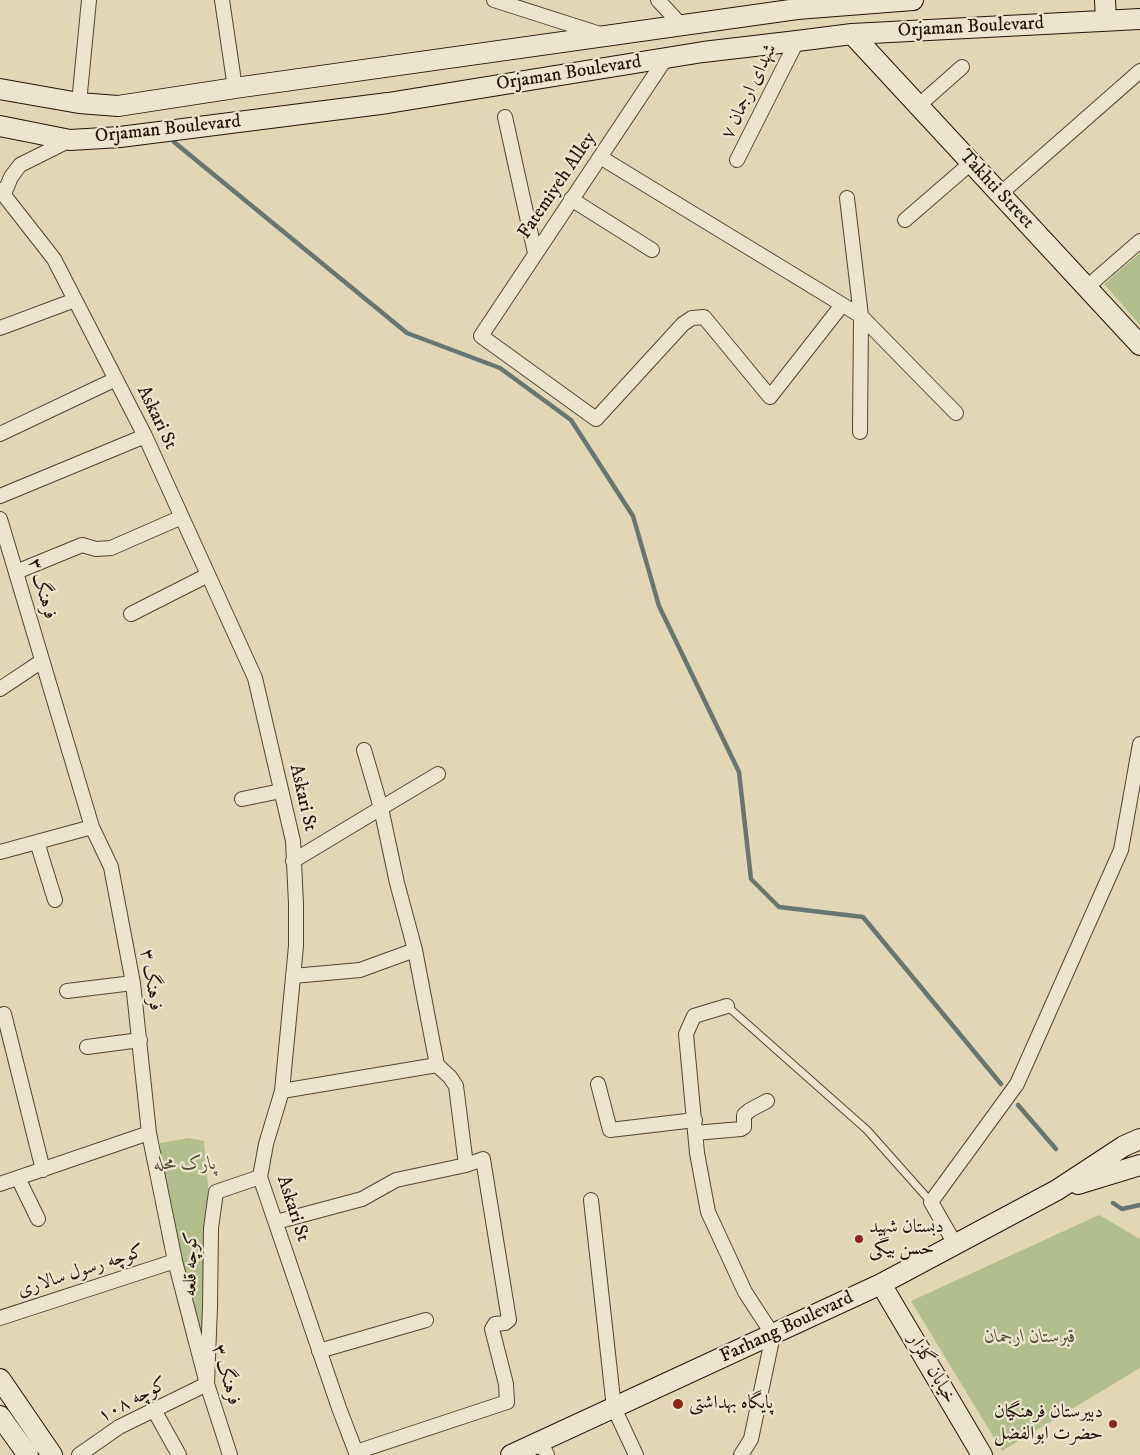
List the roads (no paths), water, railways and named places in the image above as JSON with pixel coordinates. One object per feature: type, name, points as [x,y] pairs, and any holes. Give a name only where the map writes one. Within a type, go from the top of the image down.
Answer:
[{"type":"main road","name":"Orjaman Boulevard","points":[[0,89],[79,103],[118,106],[688,25],[793,5],[913,0]]},
{"type":"main road","points":[[1105,0],[1106,20]]},
{"type":"main road","name":"Orjaman Boulevard","points":[[0,126],[70,140],[120,137],[388,103],[703,52],[852,34],[1140,19]]},
{"type":"main road","points":[[688,25],[703,52]]},
{"type":"main road","name":"Takhti Street","points":[[852,34],[1140,345]]},
{"type":"main road","points":[[118,106],[120,137]]},
{"type":"main road","name":"Farhang Boulevard","points":[[511,1455],[544,1448],[614,1408],[881,1284],[1057,1190],[1124,1146],[1140,1139]]},
{"type":"main road","name":"Farhang Boulevard","points":[[1057,1190],[1140,1165]]},
{"type":"main road","name":"خیابان گلزار","points":[[881,1284],[982,1455]]},
{"type":"main road","points":[[0,1379],[52,1455]]},
{"type":"main road","points":[[0,1416],[28,1455]]},
{"type":"street","points":[[79,103],[89,0]]},
{"type":"street","points":[[222,0],[235,88]]},
{"type":"street","points":[[494,0],[605,36]]},
{"type":"street","points":[[658,0],[688,25]]},
{"type":"street","name":"شهدای ارجمان ۷","points":[[738,160],[797,41]]},
{"type":"street","name":"Fatemiyeh Alley","points":[[666,58],[481,336],[596,420],[683,324],[692,318],[704,318],[770,398],[842,305]]},
{"type":"street","points":[[918,106],[962,67]]},
{"type":"street","points":[[1000,194],[1140,71]]},
{"type":"street","points":[[505,117],[535,253]]},
{"type":"street","name":"Askari St","points":[[70,140],[20,165],[2,192],[54,259],[145,436],[255,678],[293,841],[296,904],[296,946],[282,1091],[266,1144],[260,1177],[338,1408],[357,1453]]},
{"type":"street","points":[[600,157],[861,316],[956,412]]},
{"type":"street","points":[[904,220],[972,164]]},
{"type":"street","points":[[847,198],[861,316],[860,432]]},
{"type":"street","points":[[571,199],[652,250]]},
{"type":"street","points":[[1087,287],[1140,241]]},
{"type":"street","points":[[0,328],[75,300]]},
{"type":"street","points":[[0,434],[116,379]]},
{"type":"street","points":[[0,496],[145,436]]},
{"type":"street","points":[[16,572],[82,545],[96,549],[111,548],[182,517]]},
{"type":"street","name":"فرهنگ ۳","points":[[0,519],[92,827],[111,867],[133,983],[149,1134],[174,1261],[207,1384],[230,1455]]},
{"type":"street","points":[[131,614],[208,575]]},
{"type":"street","points":[[0,689],[42,661]]},
{"type":"street","points":[[955,1244],[932,1202],[1017,1084],[1122,850],[1140,744]]},
{"type":"street","points":[[364,750],[381,808],[397,883],[415,950],[437,1065],[450,1077],[456,1086],[466,1165]]},
{"type":"street","points":[[293,861],[438,774]]},
{"type":"street","points":[[242,799],[281,791]]},
{"type":"street","points":[[0,852],[92,827]]},
{"type":"street","points":[[37,842],[55,900]]},
{"type":"street","points":[[293,976],[360,970],[415,950]]},
{"type":"street","points":[[67,991],[133,983]]},
{"type":"street","points":[[727,1006],[694,1016],[686,1034],[697,1153],[708,1212],[745,1292],[773,1335],[751,1439],[741,1455]]},
{"type":"street","points":[[4,1014],[42,1170]]},
{"type":"street","points":[[87,1047],[140,1040]]},
{"type":"street","points":[[282,1091],[437,1065]]},
{"type":"street","points":[[598,1084],[610,1130],[695,1126],[741,1129],[744,1127],[744,1115],[767,1101]]},
{"type":"street","points":[[0,1184],[149,1134]]},
{"type":"street","points":[[276,1222],[362,1199],[396,1180],[466,1165],[483,1159],[508,1320],[505,1323],[496,1324],[492,1329],[506,1384],[507,1402],[357,1453]]},
{"type":"street","name":"کوچه قلعه","points":[[207,1384],[211,1228],[216,1192],[260,1177]]},
{"type":"street","points":[[18,1178],[38,1219]]},
{"type":"street","points":[[591,1200],[614,1408],[636,1455]]},
{"type":"street","name":"کوچه رسول سالاری","points":[[0,1318],[174,1261]]},
{"type":"street","points":[[319,1351],[426,1320]]},
{"type":"street","name":"کوچه ۱۰۸","points":[[79,1455],[119,1427],[207,1384]]},
{"type":"street","points":[[154,1410],[179,1455]]},
{"type":"lane","points":[[727,1006],[867,1130],[932,1202]]},
{"type":"waterway","points":[[174,142],[407,333],[500,368],[571,420],[633,516],[659,606],[739,772],[751,879],[779,907],[863,917],[1001,1084]]},
{"type":"waterway","points":[[1018,1105],[1056,1149]]},
{"type":"waterway","points":[[1113,1203],[1122,1209],[1140,1205]]},
{"type":"place","name":"دبستان شهید حسن بیگی","points":[[859,1239]]},
{"type":"place","name":"پایگاه بهداشتی","points":[[678,1404]]},
{"type":"place","name":"دبیرستان فرهنگیان حضرت ابوالفضل","points":[[1113,1424]]},
{"type":"park label","name":"پارک محله","points":[[185,1165]]},
{"type":"park label","name":"قبرستان ارجمان","points":[[1030,1338]]}]
